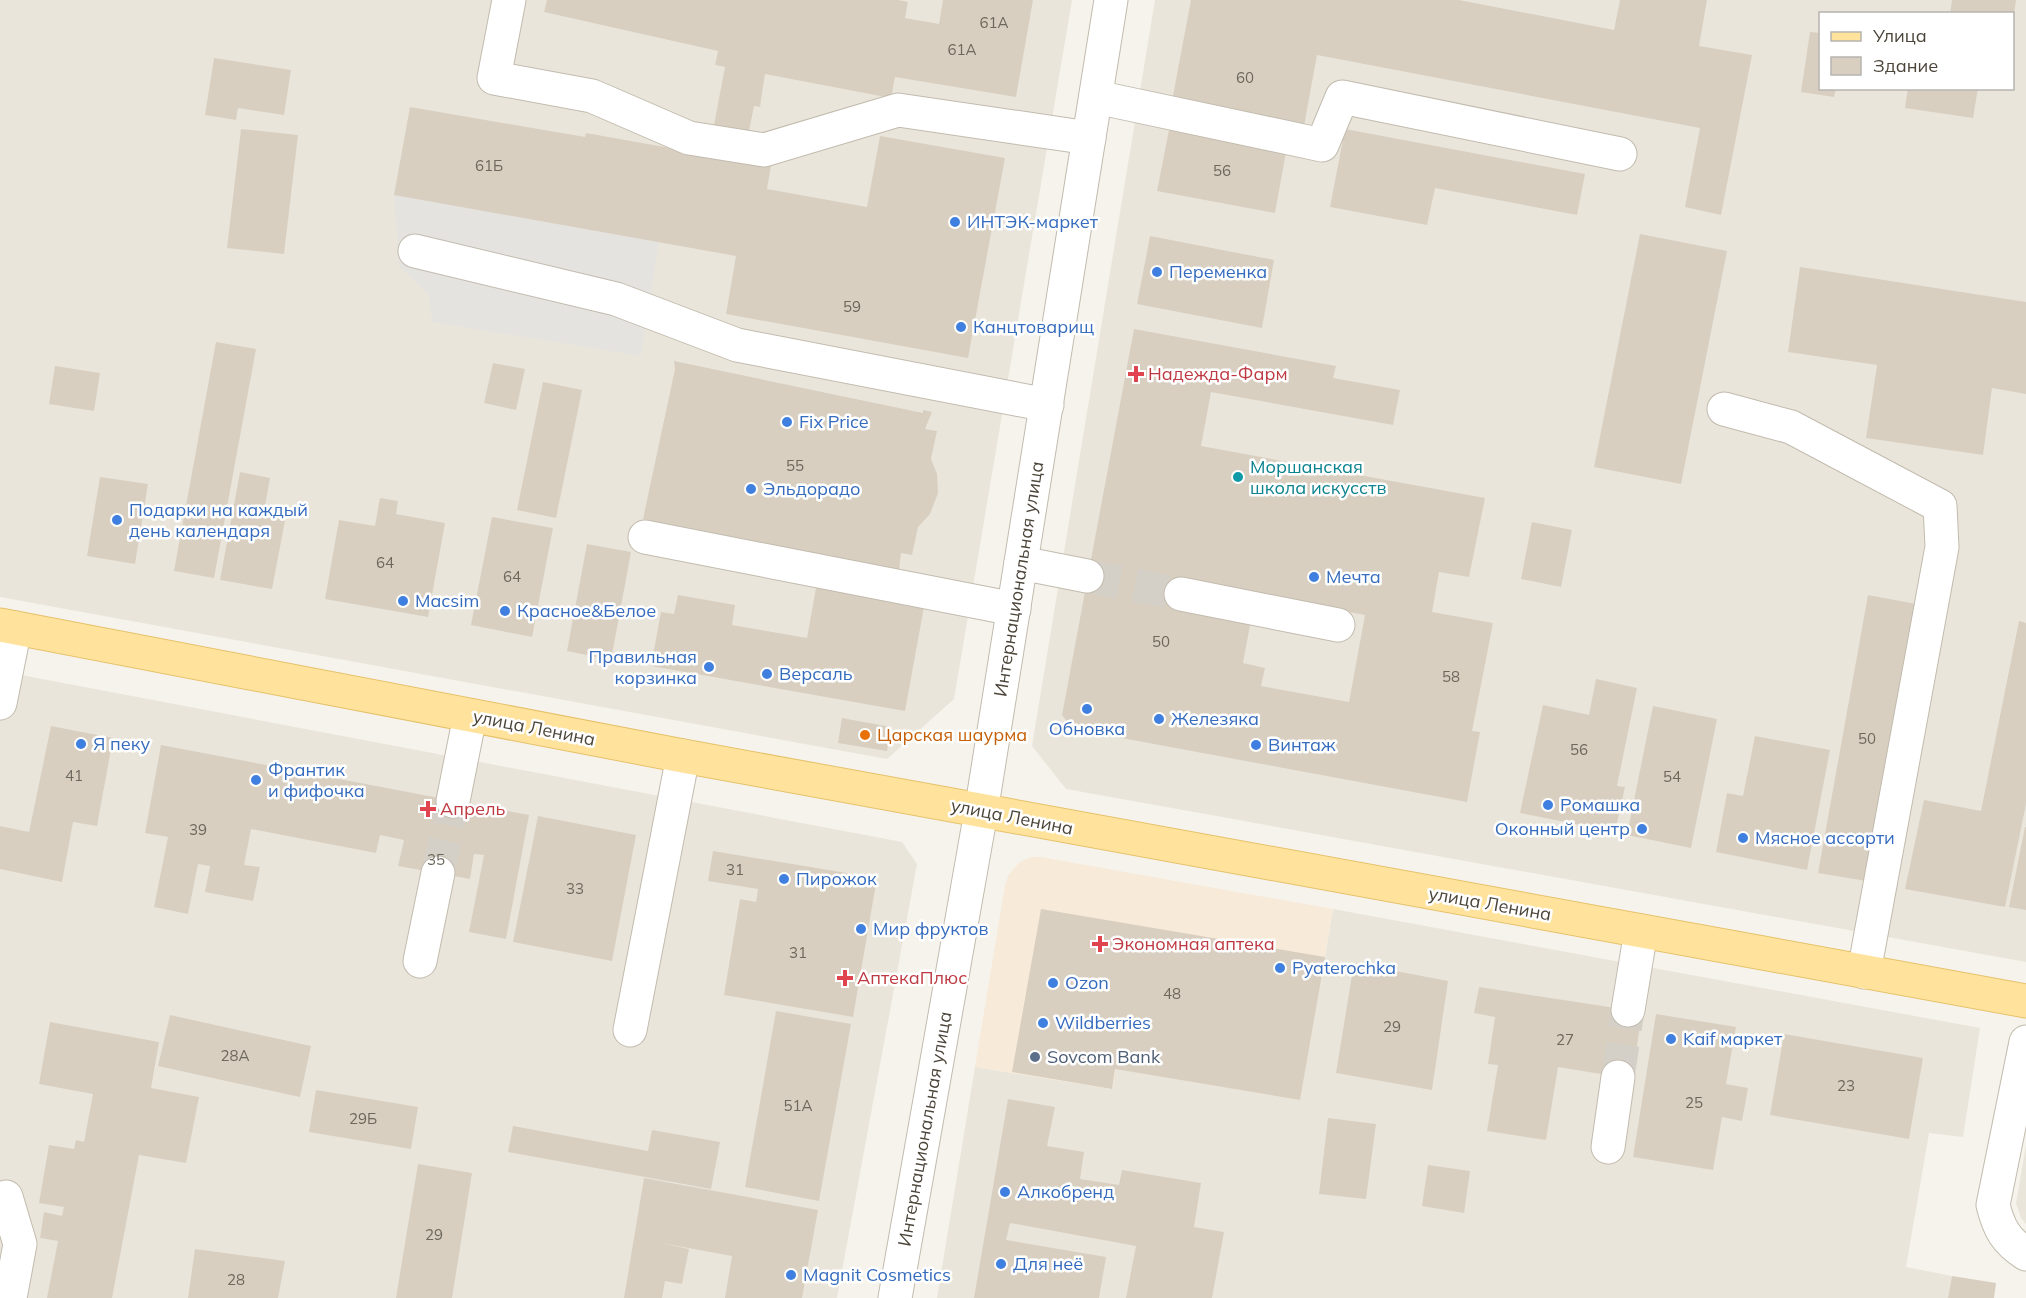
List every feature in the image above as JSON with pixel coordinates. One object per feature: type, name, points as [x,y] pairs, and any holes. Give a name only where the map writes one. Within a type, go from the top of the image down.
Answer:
[{"type":"main road","name":"улица Ленина","points":[[8,626],[981,812],[2026,1001]]},
{"type":"street","points":[[509,0],[494,78],[592,96],[689,138],[764,150],[898,110],[1089,138]]},
{"type":"street","name":"Интернациональная улица","points":[[895,1298],[981,812],[1111,0]]},
{"type":"street","points":[[1096,97],[1323,146],[1342,97],[1620,154]]},
{"type":"street","points":[[415,251],[616,299],[737,345],[1047,405]]},
{"type":"street","points":[[1724,409],[1791,427],[1940,506],[1942,547],[1914,712],[1864,972]]},
{"type":"street","points":[[645,537],[1014,609]]},
{"type":"street","points":[[1021,562],[1087,576]]},
{"type":"street","points":[[1181,594],[1338,625]]},
{"type":"street","points":[[0,703],[8,626]]},
{"type":"street","points":[[453,801],[470,716]]},
{"type":"street","points":[[630,1030],[683,756]]},
{"type":"street","points":[[420,961],[438,873]]},
{"type":"street","points":[[1628,1010],[1641,931]]},
{"type":"street","points":[[2026,1042],[1993,1205],[1999,1228],[2009,1243],[2026,1254]]},
{"type":"street","points":[[1608,1147],[1618,1077]]},
{"type":"street","points":[[6,1197],[20,1244],[10,1298]]},
{"type":"shaded area","points":[[0,0],[1072,0],[954,699],[887,759],[0,597]]},
{"type":"shaded area","points":[[1155,0],[2026,0],[2026,962],[1066,789],[1032,746]]},
{"type":"shaded area","points":[[394,195],[659,242],[641,356],[432,322],[429,296],[399,266]]},
{"type":"shaded area","points":[[0,671],[902,842],[917,864],[837,1298],[0,1298]]},
{"type":"shaded area","points":[[1031,857],[1333,909],[1300,1100],[1116,1069],[1112,1089],[975,1067],[1005,885],[1009,874],[1020,862]]},
{"type":"shaded area","points":[[1333,909],[1980,1028],[1963,1137],[1929,1133],[1906,1267],[1952,1276],[1948,1298],[937,1298],[975,1067],[1112,1089],[1115,1069],[1325,957]]},
{"type":"shaded area","points":[[2026,1145],[2026,1224],[2021,1218],[2016,1203]]},
{"type":"building","points":[[547,0],[898,0],[908,2],[905,18],[939,24],[943,0],[1033,0],[1016,97],[895,77],[891,98],[765,74],[760,107],[754,106],[749,131],[714,125],[725,67],[715,65],[718,51],[544,12]]},
{"type":"building","points":[[1191,0],[1459,0],[1614,30],[1620,0],[1707,0],[1699,46],[1752,55],[1721,215],[1685,207],[1700,128],[1317,55],[1304,126],[1172,101]]},
{"type":"building","points":[[1952,0],[2016,0],[2014,14],[2014,12],[1950,12]]},
{"type":"building","points":[[1810,32],[1819,33],[1819,90],[1836,90],[1834,97],[1801,92]]},
{"type":"building","points":[[214,58],[291,70],[284,115],[238,108],[236,120],[205,115]]},
{"type":"building","points":[[1908,90],[1978,90],[1973,118],[1905,108]]},
{"type":"building","points":[[410,107],[585,137],[586,133],[771,166],[767,189],[867,207],[880,136],[1005,158],[968,358],[726,314],[736,256],[394,195]]},
{"type":"building","points":[[241,129],[298,135],[284,254],[227,248]]},
{"type":"building","points":[[1345,129],[1585,174],[1577,215],[1435,188],[1427,225],[1330,207]]},
{"type":"building","points":[[1169,130],[1286,152],[1275,213],[1157,191]]},
{"type":"building","points":[[1640,234],[1727,251],[1681,484],[1594,467]]},
{"type":"building","points":[[1150,236],[1274,260],[1262,328],[1137,304]]},
{"type":"building","points":[[1800,267],[2026,302],[2026,394],[1992,388],[1983,455],[1866,438],[1877,365],[1788,352]]},
{"type":"building","points":[[1134,329],[1336,366],[1333,378],[1400,390],[1393,425],[1211,392],[1201,446],[1485,498],[1469,577],[1439,572],[1432,612],[1493,623],[1472,731],[1480,732],[1467,802],[1073,729],[1062,715]],"holes":[[[1184,582],[1365,615],[1349,702],[1261,686],[1265,668],[1243,663],[1251,620]]]},
{"type":"building","points":[[216,342],[256,349],[214,578],[174,571]]},
{"type":"building","points":[[674,361],[923,413],[923,410],[932,412],[925,429],[937,431],[931,459],[937,474],[938,493],[930,514],[918,527],[912,555],[901,553],[899,571],[643,519],[675,369]]},
{"type":"building","points":[[493,363],[525,369],[516,410],[484,403]]},
{"type":"building","points":[[55,366],[100,373],[94,411],[49,404]]},
{"type":"building","points":[[543,382],[582,390],[556,518],[517,510]]},
{"type":"building","points":[[240,472],[270,478],[265,506],[287,510],[272,589],[220,580]]},
{"type":"building","name":"Подарки на каждый день календаря","points":[[100,477],[148,484],[135,564],[87,556]]},
{"type":"building","points":[[380,498],[398,501],[396,514],[445,523],[428,617],[325,599],[339,520],[375,526]]},
{"type":"building","points":[[492,517],[553,528],[532,637],[471,625]]},
{"type":"building","points":[[1532,522],[1572,530],[1561,587],[1521,579]]},
{"type":"building","points":[[587,544],[631,552],[611,660],[567,651]]},
{"type":"building","points":[[816,588],[924,607],[905,711],[651,666],[661,612],[674,614],[678,595],[735,605],[732,625],[807,638]]},
{"type":"building","points":[[1868,595],[1916,604],[1866,881],[1818,873]]},
{"type":"building","points":[[2019,621],[2026,623],[2026,804],[2005,907],[1905,889],[1924,800],[1981,811]]},
{"type":"building","points":[[1596,679],[1637,688],[1617,786],[1625,787],[1615,832],[1520,813],[1543,705],[1589,715]]},
{"type":"building","points":[[1653,706],[1717,719],[1691,848],[1627,835]]},
{"type":"building","name":"Царская шаурма","points":[[842,718],[891,727],[887,751],[838,743]]},
{"type":"building","points":[[51,726],[113,738],[97,826],[73,822],[62,882],[0,869],[0,826],[29,832]]},
{"type":"building","points":[[1755,736],[1830,750],[1807,870],[1716,852],[1727,793],[1743,796]]},
{"type":"building","points":[[161,745],[529,815],[506,939],[469,932],[484,855],[474,854],[470,879],[398,866],[404,840],[380,835],[376,853],[251,829],[244,865],[260,867],[253,901],[205,892],[210,866],[198,864],[188,914],[154,907],[168,837],[145,833]]},
{"type":"building","points":[[538,816],[636,835],[612,961],[513,942]]},
{"type":"building","points":[[2026,827],[2026,910],[2009,907]]},
{"type":"building","points":[[713,851],[877,878],[853,1017],[724,995],[740,899],[756,902],[758,889],[708,881]]},
{"type":"building","points":[[1041,909],[1325,957],[1300,1100],[1115,1069],[1112,1089],[1012,1072]]},
{"type":"building","points":[[1354,963],[1448,981],[1432,1090],[1336,1073]]},
{"type":"building","points":[[1479,987],[1642,1012],[1632,1079],[1558,1067],[1546,1140],[1487,1131],[1498,1065],[1488,1064],[1495,1017],[1474,1013]]},
{"type":"building","points":[[776,1011],[851,1024],[819,1201],[745,1187]]},
{"type":"building","points":[[1656,1014],[1736,1027],[1726,1084],[1748,1088],[1742,1121],[1722,1117],[1713,1170],[1633,1157]]},
{"type":"building","points":[[170,1015],[311,1046],[300,1097],[158,1066]]},
{"type":"building","points":[[50,1022],[159,1042],[151,1088],[199,1097],[186,1163],[139,1155],[112,1298],[47,1298],[58,1241],[40,1238],[44,1212],[62,1216],[64,1207],[39,1203],[49,1145],[74,1149],[76,1140],[84,1142],[93,1094],[39,1084]]},
{"type":"building","points":[[1784,1034],[1923,1058],[1909,1139],[1770,1115]]},
{"type":"building","points":[[316,1090],[418,1107],[411,1149],[309,1132]]},
{"type":"building","points":[[1008,1099],[1055,1107],[1047,1146],[1084,1152],[1080,1179],[1119,1185],[1122,1170],[1201,1183],[1194,1227],[1224,1232],[1212,1298],[1126,1298],[1136,1246],[1010,1223],[1006,1240],[1106,1257],[1099,1298],[974,1298]]},
{"type":"building","points":[[1328,1118],[1376,1124],[1366,1199],[1319,1194]]},
{"type":"building","points":[[513,1126],[648,1151],[652,1130],[720,1142],[711,1189],[508,1152]]},
{"type":"building","points":[[418,1164],[472,1173],[452,1298],[396,1298]]},
{"type":"building","points":[[1428,1165],[1470,1171],[1464,1213],[1422,1206]]},
{"type":"building","points":[[644,1178],[818,1210],[802,1298],[725,1298],[732,1256],[661,1243],[689,1249],[682,1284],[665,1281],[662,1298],[624,1298]]},
{"type":"building","points":[[195,1249],[285,1261],[278,1298],[188,1298]]},
{"type":"building","points":[[1952,1276],[1996,1283],[1994,1298],[1948,1298]]},
{"type":"tunnel","points":[[1087,576],[1181,594]]},
{"type":"tunnel","points":[[438,873],[453,801]]},
{"type":"tunnel","points":[[1618,1077],[1628,1010]]},
{"type":"place","name":"ИНТЭК-маркет","points":[[955,222]]},
{"type":"place","name":"Переменка","points":[[1157,272]]},
{"type":"place","name":"Канцтоварищ","points":[[961,327]]},
{"type":"place","name":"Надежда-Фарм","points":[[1136,374]]},
{"type":"place","name":"Fix Price","points":[[787,422]]},
{"type":"place","name":"Моршанская школа искусств","points":[[1238,477]]},
{"type":"place","name":"Эльдорадо","points":[[751,489]]},
{"type":"place","name":"Подарки на каждый день календаря","points":[[117,520]]},
{"type":"place","name":"Мечта","points":[[1314,577]]},
{"type":"place","name":"Maсsim","points":[[403,601]]},
{"type":"place","name":"Красное&Белое","points":[[505,611]]},
{"type":"place","name":"Правильная корзинка","points":[[709,667]]},
{"type":"place","name":"Версаль","points":[[767,674]]},
{"type":"place","name":"Обновка","points":[[1087,709]]},
{"type":"place","name":"Железяка","points":[[1159,719]]},
{"type":"place","name":"Царская шаурма","points":[[865,735]]},
{"type":"place","name":"Я пеку","points":[[81,744]]},
{"type":"place","name":"Винтаж","points":[[1256,745]]},
{"type":"place","name":"Франтик и фифочка","points":[[256,780]]},
{"type":"place","name":"Ромашка","points":[[1548,805]]},
{"type":"place","name":"Апрель","points":[[428,809]]},
{"type":"place","name":"Оконный центр","points":[[1642,829]]},
{"type":"place","name":"Мясное ассорти","points":[[1743,838]]},
{"type":"place","name":"Пирожок","points":[[784,879]]},
{"type":"place","name":"Мир фруктов","points":[[861,929]]},
{"type":"place","name":"Экономная аптека","points":[[1100,944]]},
{"type":"place","name":"Pyaterochka","points":[[1280,968]]},
{"type":"place","name":"АптекаПлюс","points":[[845,978]]},
{"type":"place","name":"Ozon","points":[[1053,983]]},
{"type":"place","name":"Wildberries","points":[[1043,1023]]},
{"type":"place","name":"Kaif маркет","points":[[1671,1039]]},
{"type":"place","name":"Sovcom Bank","points":[[1035,1057]]},
{"type":"place","name":"Алкобренд","points":[[1005,1192]]},
{"type":"place","name":"Для неё","points":[[1001,1264]]},
{"type":"place","name":"Magnit Cosmetics","points":[[791,1275]]}]
